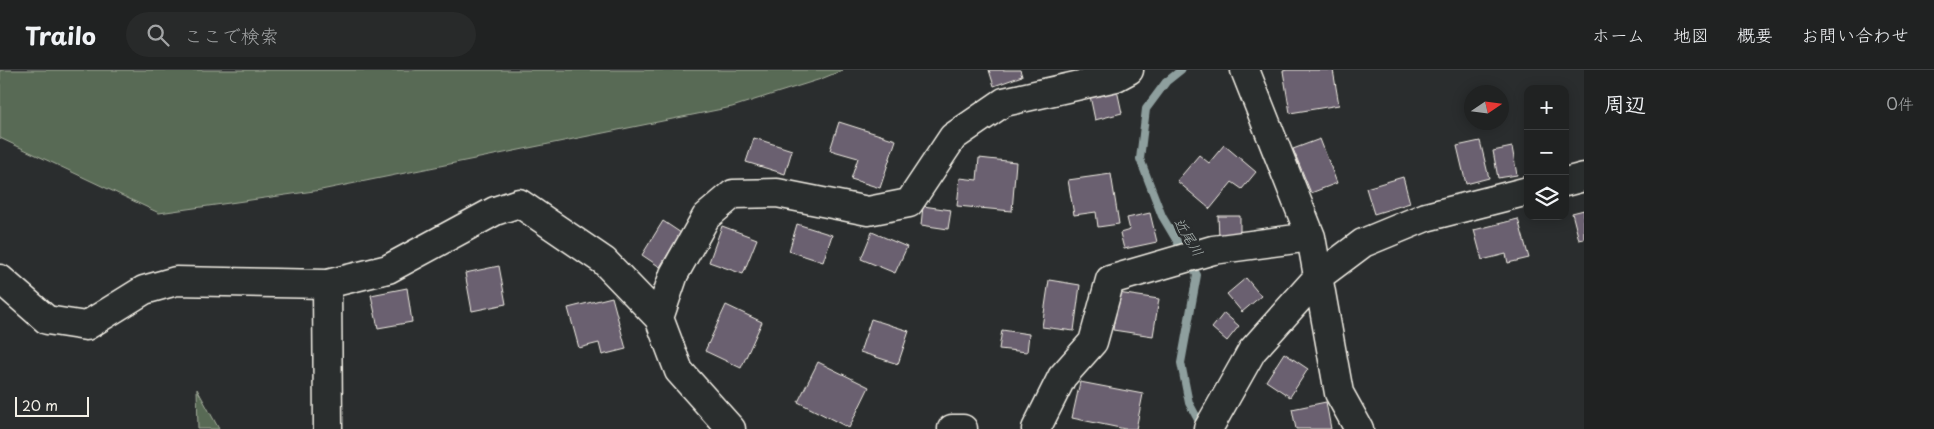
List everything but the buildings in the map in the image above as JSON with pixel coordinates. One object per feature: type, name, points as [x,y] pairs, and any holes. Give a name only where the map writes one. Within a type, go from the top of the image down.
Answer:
[{"type":"street","points":[[659,318],[674,274],[706,217],[733,194],[777,193],[868,210],[909,203],[953,137],[1004,102],[1116,78],[1129,70]]},
{"type":"street","points":[[1245,70],[1311,237],[1339,393],[1359,429]]},
{"type":"street","points":[[1569,181],[1584,177]]},
{"type":"street","points":[[1208,429],[1252,351],[1319,276],[1364,243],[1426,217],[1524,192]]},
{"type":"street","points":[[0,279],[46,320],[86,326],[144,290],[176,281],[327,284],[388,269],[495,211],[519,203],[604,261],[659,318],[679,371],[731,429]]},
{"type":"street","points":[[1036,429],[1062,377],[1094,342],[1110,280],[1213,250],[1311,237]]},
{"type":"street","points":[[327,284],[328,429]]},
{"type":"street","points":[[952,429],[963,429]]},
{"type":"green space","points":[[0,70],[843,70],[821,79],[732,107],[321,190],[159,213],[0,138]]},
{"type":"green space","points":[[197,389],[219,429],[198,429]]},
{"type":"waterway","name":"近尾川","points":[[1181,70],[1166,82],[1146,109],[1140,159],[1162,216],[1197,275],[1181,363],[1189,403],[1202,427]]}]
